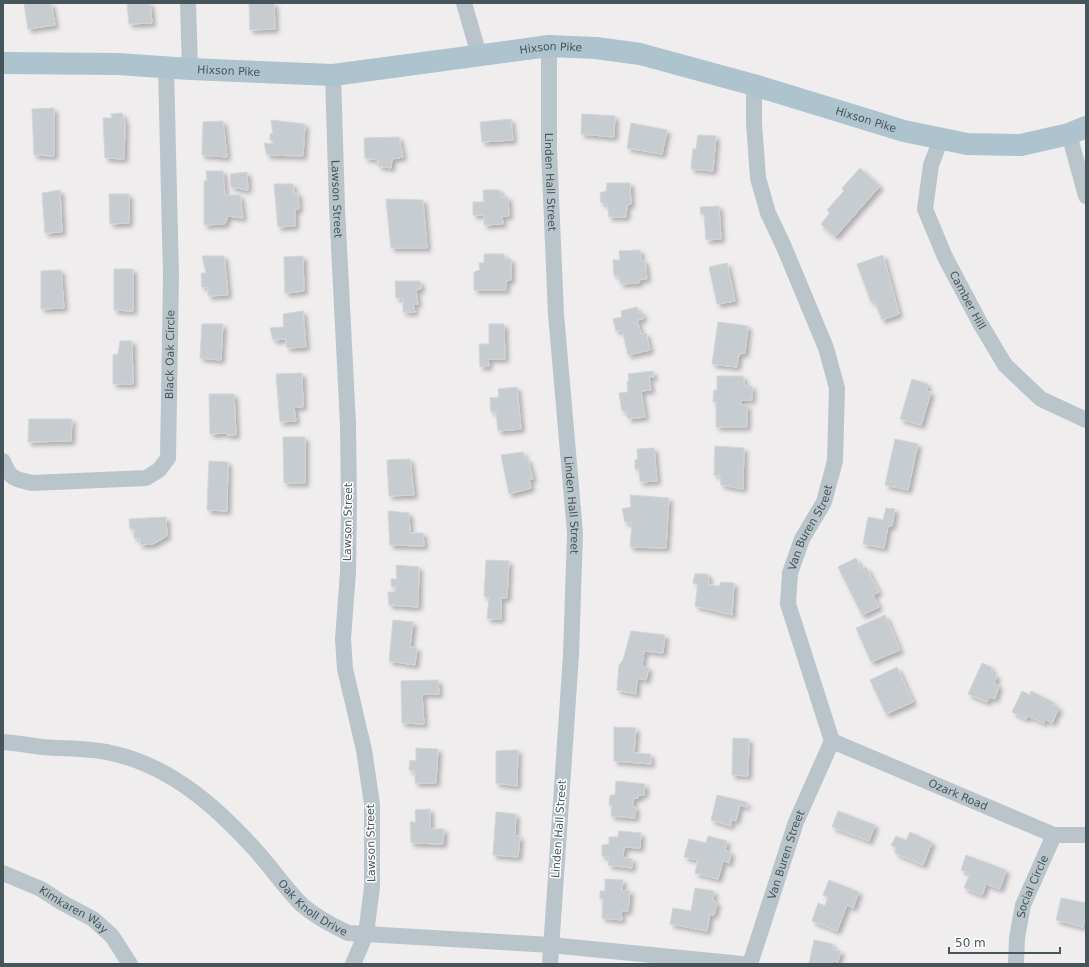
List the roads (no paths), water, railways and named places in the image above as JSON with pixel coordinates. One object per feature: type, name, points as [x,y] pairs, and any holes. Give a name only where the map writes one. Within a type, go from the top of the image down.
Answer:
[{"type":"main road","name":"Hixson Pike","points":[[3,63],[118,64],[166,68],[333,75],[549,46],[596,48],[640,54],[754,84],[904,131],[966,144],[1021,145],[1078,130]]},
{"type":"street","points":[[188,3],[190,69]]},
{"type":"street","points":[[464,3],[478,55]]},
{"type":"street","name":"Linden Hall Street","points":[[549,46],[549,150],[556,314],[575,533],[570,655],[550,964]]},
{"type":"street","name":"Black Oak Circle","points":[[3,461],[9,475],[19,480],[32,483],[146,478],[159,470],[168,458],[171,277],[166,68]]},
{"type":"street","name":"Lawson Street","points":[[333,75],[348,440],[348,549],[343,639],[345,668],[364,750],[372,804],[372,887],[366,934],[353,964]]},
{"type":"street","name":"Van Buren Street","points":[[750,964],[794,826],[832,741],[788,604],[790,573],[802,539],[824,502],[835,461],[837,388],[826,348],[784,247],[768,214],[758,178],[754,123],[754,84]]},
{"type":"street","points":[[1078,130],[1086,196]]},
{"type":"street","name":"Camber Hill","points":[[941,139],[931,165],[925,209],[945,257],[980,323],[1005,365],[1041,399],[1086,420]]},
{"type":"street","name":"Ozark Road","points":[[832,741],[1054,834],[1086,835]]},
{"type":"street","name":"Oak Knoll Drive","points":[[3,742],[112,753],[144,763],[170,776],[193,790],[216,810],[259,854],[281,882],[307,909],[329,924],[348,933],[551,945],[742,964]]},
{"type":"street","name":"Social Circle","points":[[1016,964],[1017,938],[1023,905],[1054,834]]},
{"type":"street","name":"Kimkaren Way","points":[[3,873],[41,890],[93,919],[112,936],[130,964]]}]
